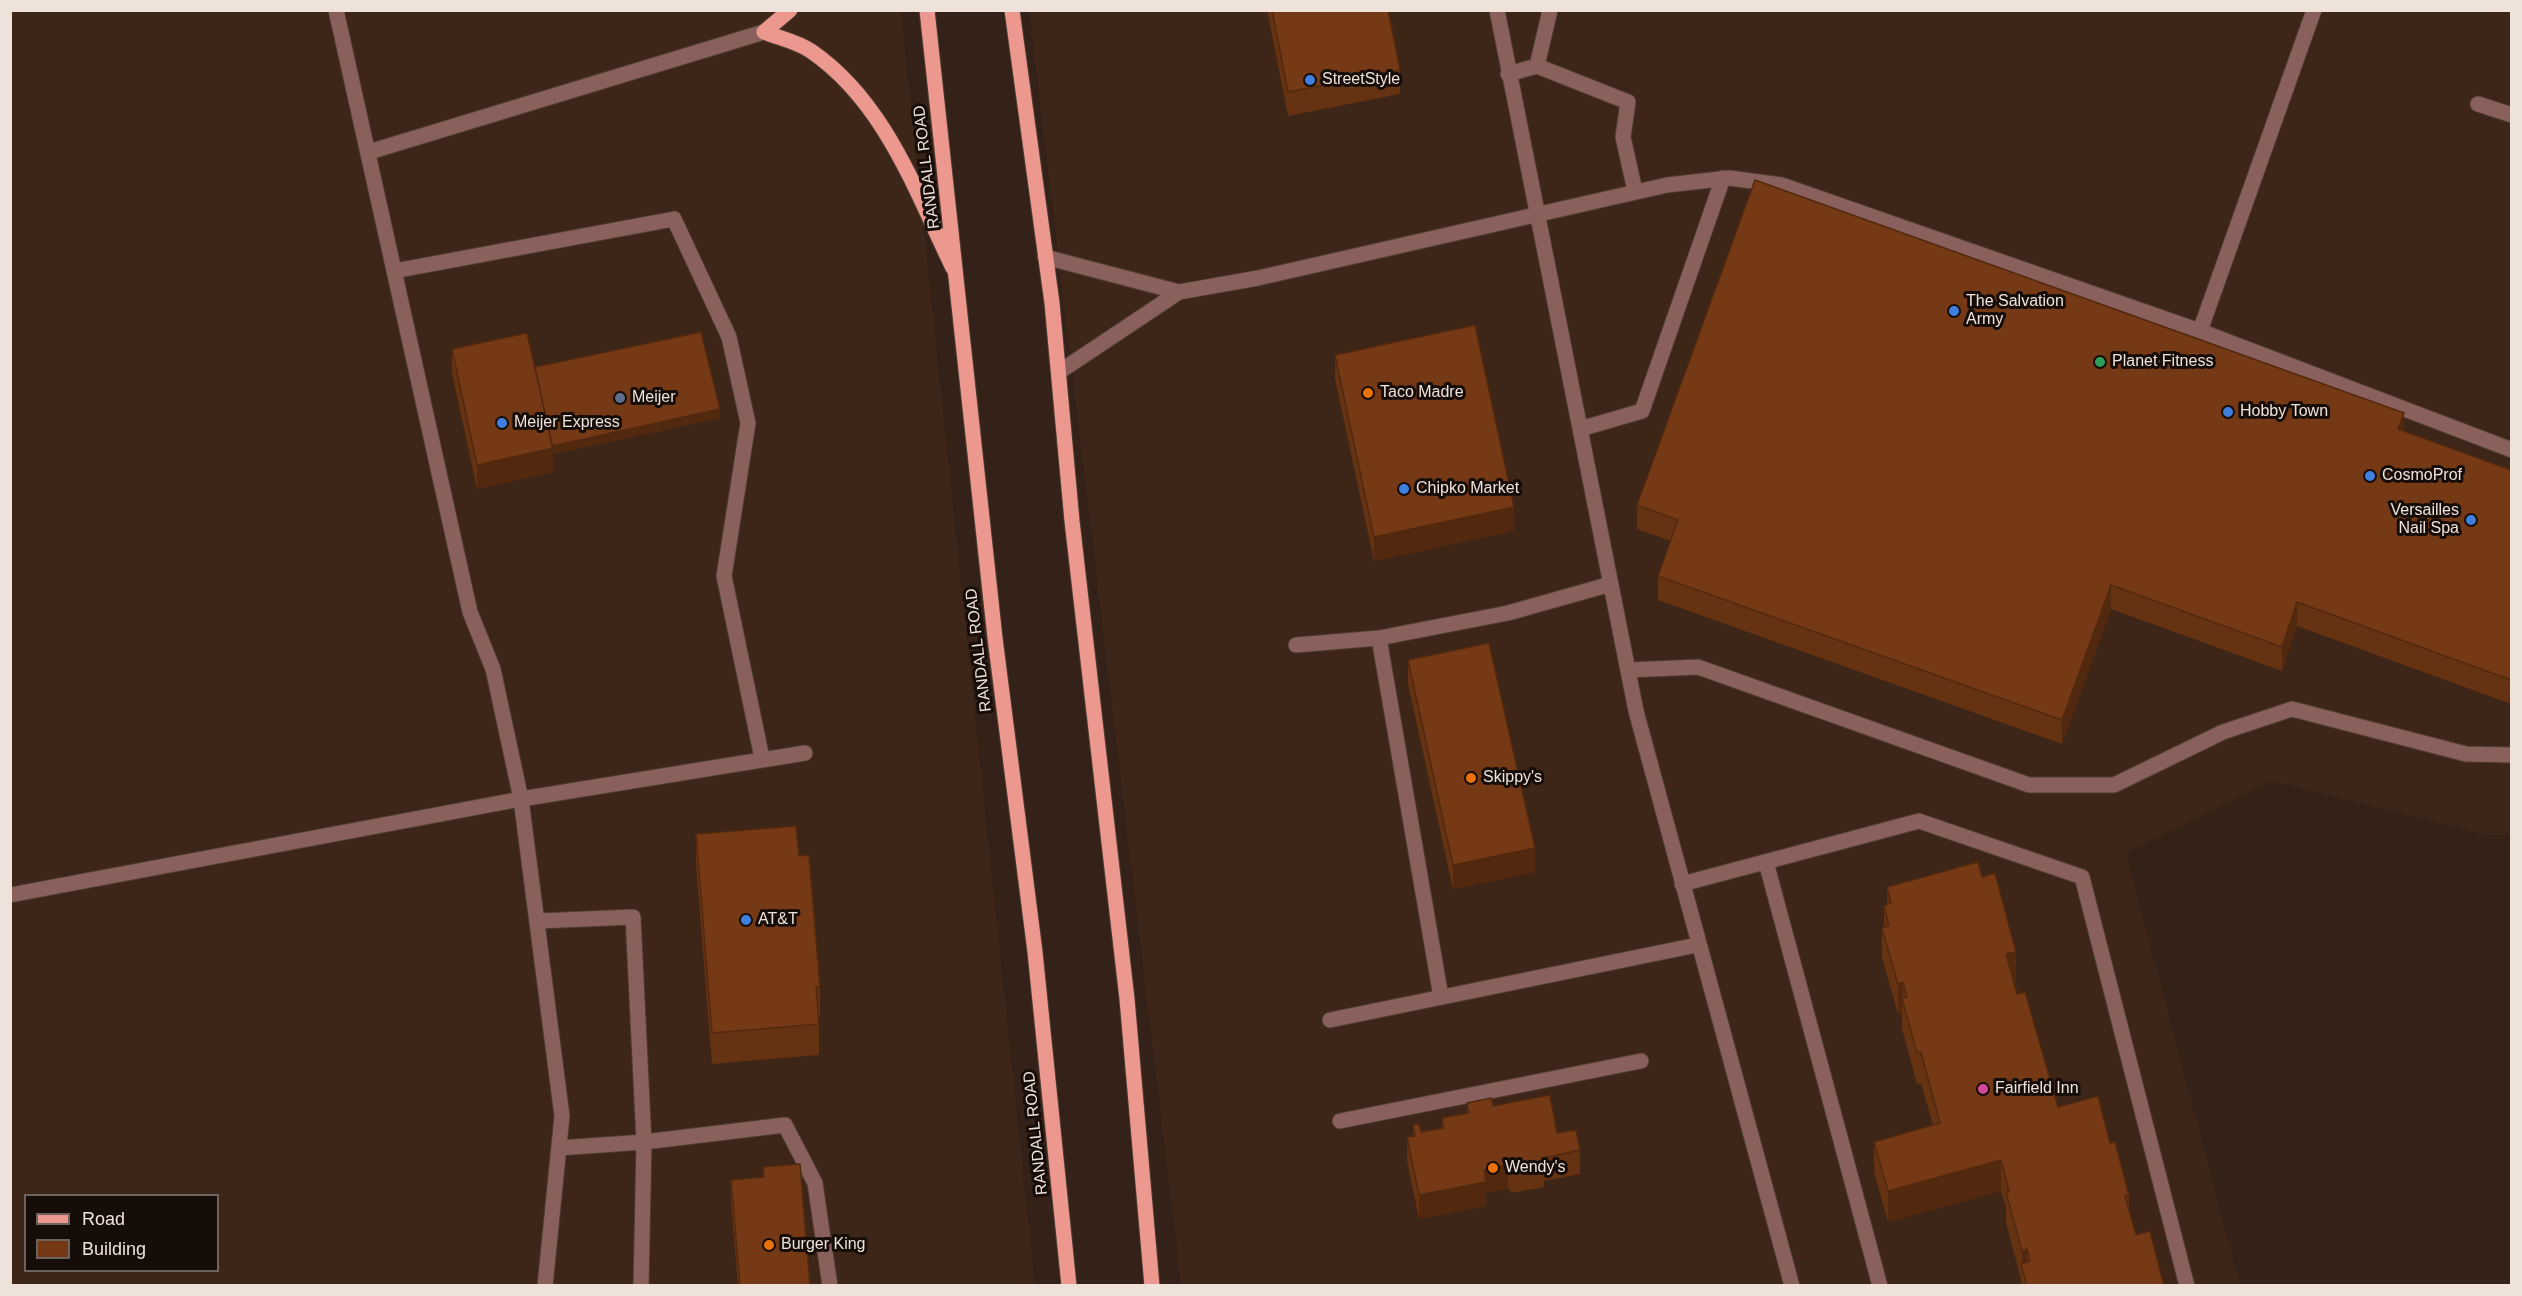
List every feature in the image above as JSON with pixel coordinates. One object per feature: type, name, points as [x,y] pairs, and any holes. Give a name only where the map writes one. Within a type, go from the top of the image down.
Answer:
[{"type":"main road","points":[[790,10],[764,32],[810,49],[850,82],[886,130],[958,278]]},
{"type":"main road","name":"RANDALL ROAD","points":[[927,10],[958,278],[995,638],[1035,952],[1069,1286]]},
{"type":"main road","points":[[1012,10],[1059,372],[1072,521],[1127,999],[1152,1286]]},
{"type":"lane","points":[[336,10],[470,612],[493,669],[521,799],[562,1116],[545,1286]]},
{"type":"lane","points":[[1497,10],[1636,711],[1697,945],[1792,1286]]},
{"type":"lane","points":[[1537,66],[1550,10]]},
{"type":"lane","points":[[2200,332],[2314,10]]},
{"type":"lane","points":[[369,152],[764,32]]},
{"type":"lane","points":[[1508,74],[1537,66],[1628,102],[1623,137],[1635,191]]},
{"type":"lane","points":[[2478,104],[2511,115]]},
{"type":"lane","points":[[1580,429],[1642,411],[1723,178]]},
{"type":"lane","points":[[1059,372],[1179,292],[1258,278],[1635,191],[1723,178],[1782,185],[2200,332],[2511,450]]},
{"type":"lane","points":[[394,271],[674,219],[729,337],[748,423],[724,576],[762,758]]},
{"type":"lane","points":[[1045,257],[1179,292]]},
{"type":"lane","points":[[1296,645],[1379,638],[1508,613],[1611,584]]},
{"type":"lane","points":[[1379,638],[1441,997]]},
{"type":"lane","points":[[1628,670],[1698,667],[2028,785],[2114,785],[2223,732],[2292,709],[2466,754],[2511,755]]},
{"type":"lane","points":[[10,895],[521,799],[762,758],[806,753]]},
{"type":"lane","points":[[1682,884],[1919,821],[2082,877],[2187,1286]]},
{"type":"lane","points":[[1766,862],[1880,1286]]},
{"type":"lane","points":[[538,921],[633,916],[644,1142],[641,1286]]},
{"type":"lane","points":[[1330,1020],[1697,945]]},
{"type":"lane","points":[[1340,1121],[1641,1061]]},
{"type":"lane","points":[[559,1148],[644,1142],[785,1125],[815,1183],[830,1286]]},
{"type":"shaded area","points":[[10,11],[901,11],[1035,1285],[11,1285]]},
{"type":"shaded area","points":[[1029,11],[2511,11],[2511,835],[2484,835],[2272,781],[2126,853],[2240,1285],[1181,1285]]},
{"type":"building","points":[[1272,10],[1388,10],[1400,70],[1288,92]]},
{"type":"building","points":[[1755,180],[2404,413],[2398,429],[2511,470],[2511,680],[2297,602],[2282,647],[2111,585],[2062,720],[1658,576],[1678,520],[1637,505]]},
{"type":"building","points":[[1475,325],[1514,507],[1374,537],[1335,355]]},
{"type":"building","name":"Meijer","points":[[701,332],[720,409],[552,446],[535,367]]},
{"type":"building","name":"Meijer Express","points":[[527,333],[553,448],[477,465],[452,349]]},
{"type":"building","name":"Skippy's","points":[[1489,643],[1535,848],[1453,865],[1408,660]]},
{"type":"building","points":[[796,826],[799,856],[809,855],[820,987],[816,987],[819,1024],[712,1033],[696,834]]},
{"type":"building","name":"Fairfield Inn","points":[[1978,862],[1982,877],[1995,873],[2016,952],[2006,954],[2017,994],[2025,992],[2058,1107],[2098,1096],[2110,1143],[2115,1142],[2129,1195],[2125,1196],[2136,1235],[2150,1231],[2164,1286],[2027,1286],[2021,1264],[2030,1261],[2027,1249],[2022,1251],[2006,1192],[2009,1191],[2001,1160],[1888,1191],[1874,1142],[1940,1123],[1921,1052],[1917,1053],[1902,998],[1907,997],[1903,982],[1898,984],[1882,928],[1889,926],[1884,906],[1891,903],[1887,887]]},
{"type":"building","name":"Wendy's","points":[[1550,1095],[1557,1133],[1576,1130],[1580,1150],[1543,1158],[1544,1163],[1511,1169],[1508,1164],[1484,1170],[1486,1182],[1419,1195],[1407,1137],[1415,1136],[1413,1125],[1419,1124],[1421,1132],[1444,1128],[1442,1118],[1469,1113],[1467,1103],[1491,1098],[1493,1106]]},
{"type":"building","name":"Burger King","points":[[800,1164],[810,1286],[740,1286],[731,1180],[764,1177],[763,1167]]},
{"type":"place","name":"StreetStyle","points":[[1310,80]]},
{"type":"place","name":"The Salvation Army","points":[[1954,311]]},
{"type":"place","name":"Planet Fitness","points":[[2100,362]]},
{"type":"place","name":"Taco Madre","points":[[1368,393]]},
{"type":"place","name":"Meijer","points":[[620,398]]},
{"type":"place","name":"Hobby Town","points":[[2228,412]]},
{"type":"place","name":"Meijer Express","points":[[502,423]]},
{"type":"place","name":"CosmoProf","points":[[2370,476]]},
{"type":"place","name":"Chipko Market","points":[[1404,489]]},
{"type":"place","name":"Versailles Nail Spa","points":[[2471,520]]},
{"type":"place","name":"Skippy's","points":[[1471,778]]},
{"type":"place","name":"AT&T","points":[[746,920]]},
{"type":"place","name":"Fairfield Inn","points":[[1983,1089]]},
{"type":"place","name":"Wendy's","points":[[1493,1168]]},
{"type":"place","name":"Burger King","points":[[769,1245]]}]
